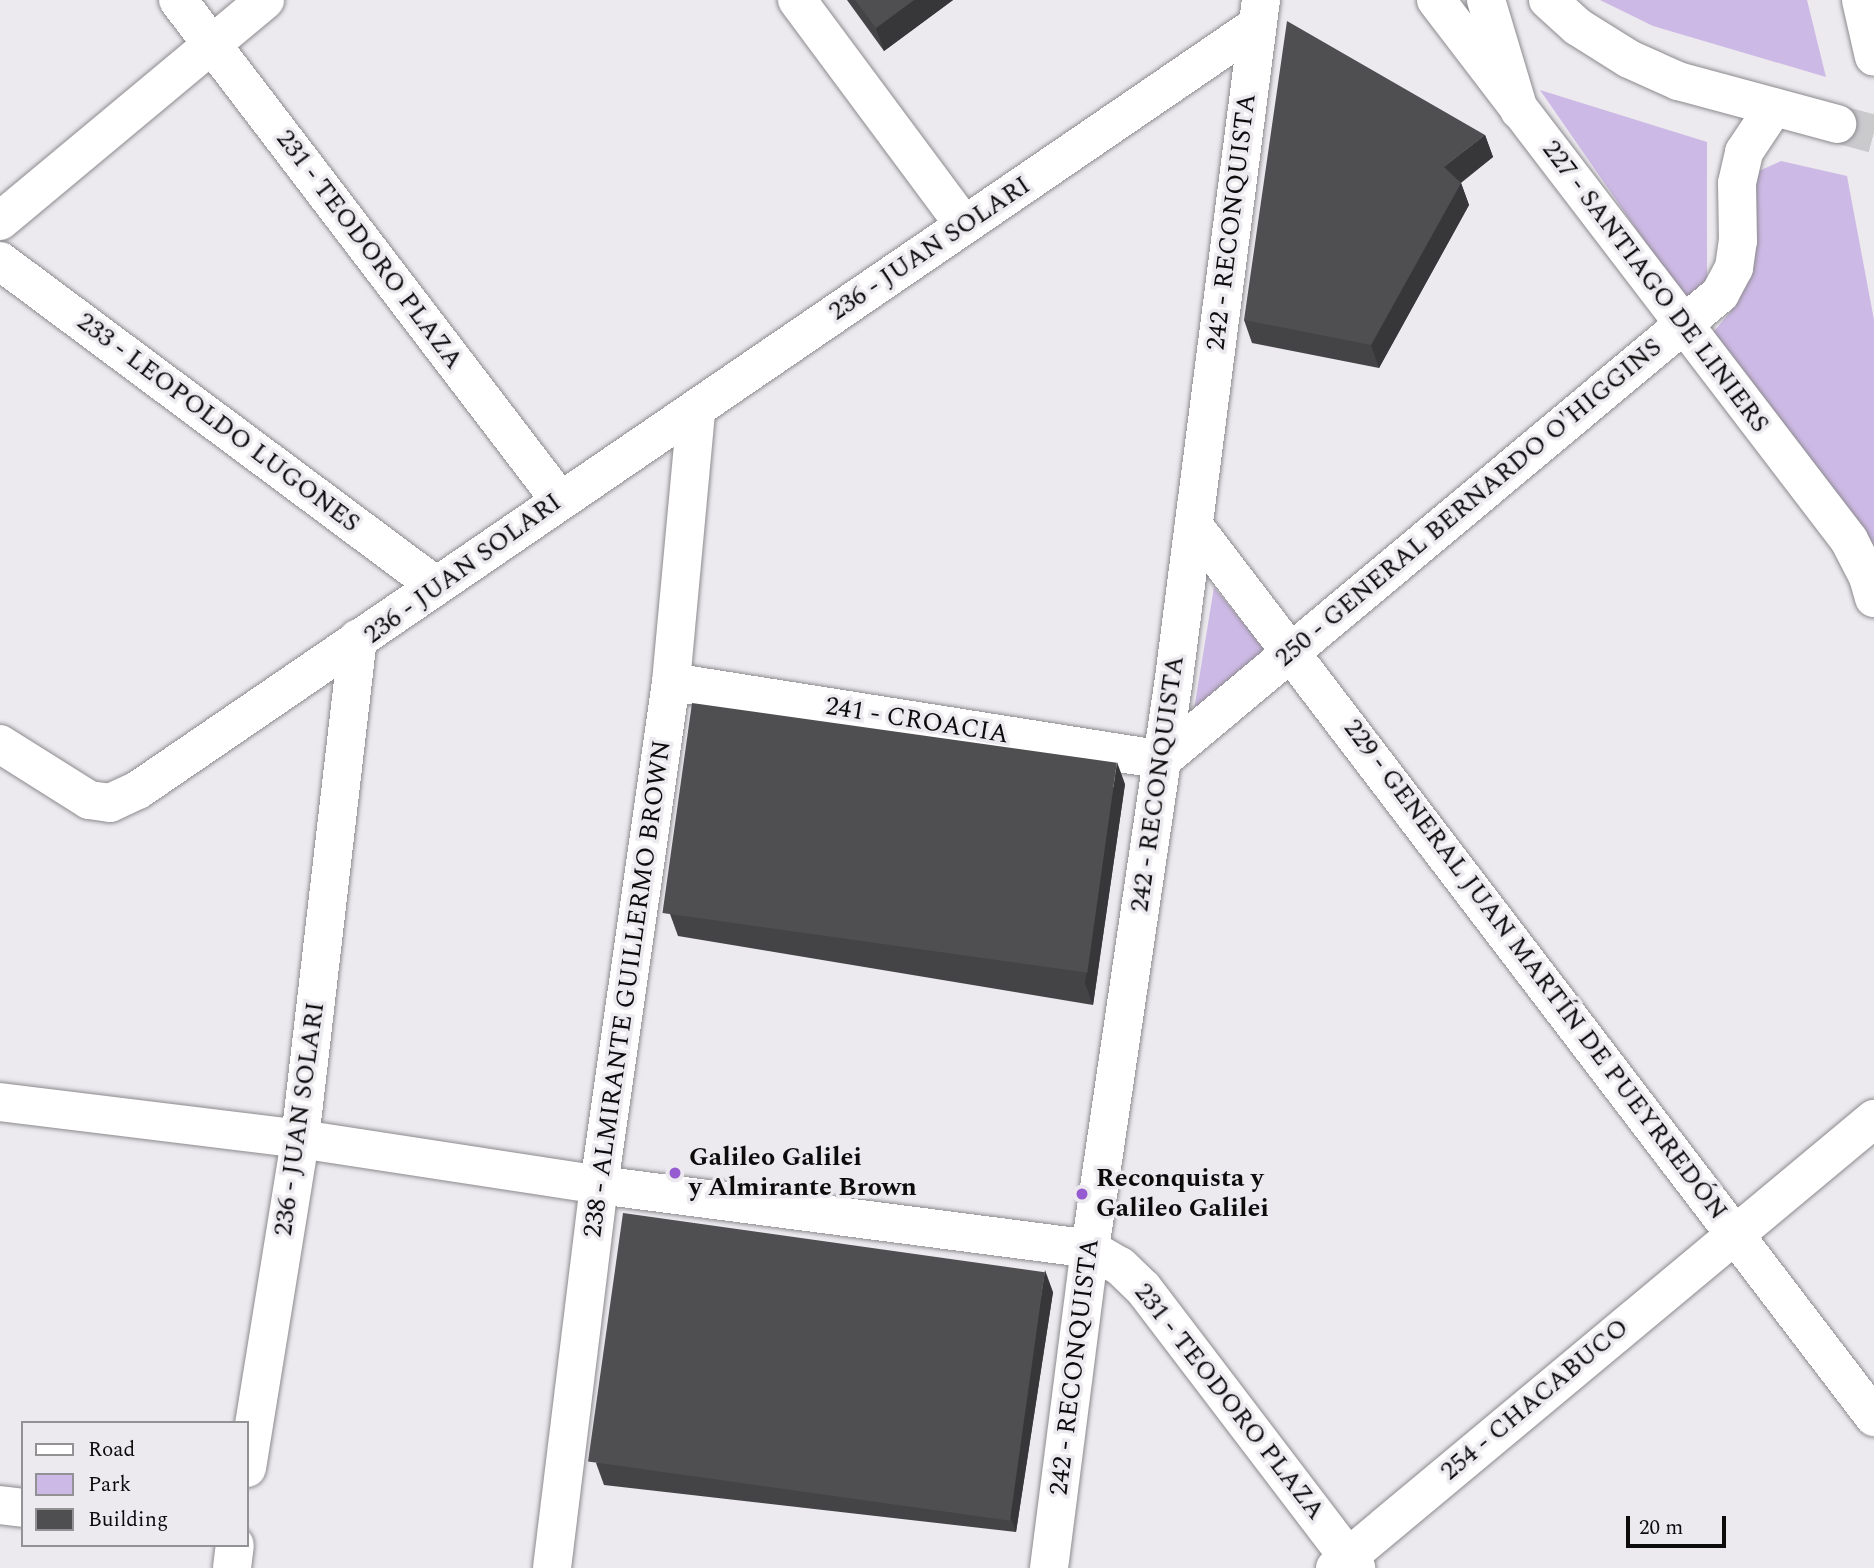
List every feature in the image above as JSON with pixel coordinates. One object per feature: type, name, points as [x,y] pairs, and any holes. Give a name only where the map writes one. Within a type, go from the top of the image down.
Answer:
[{"type":"main road","name":"231 - TEODORO PLAZA","points":[[178,0],[559,499]]},
{"type":"main road","points":[[0,221],[265,0]]},
{"type":"main road","points":[[797,0],[964,225]]},
{"type":"main road","name":"227 - SANTIAGO DE LINIERS","points":[[1436,0],[1849,540],[1871,588]]},
{"type":"main road","points":[[1486,0],[1519,110]]},
{"type":"main road","points":[[1548,0],[1577,27],[1629,59],[1678,80],[1837,124]]},
{"type":"main road","points":[[1861,0],[1874,57]]},
{"type":"main road","name":"236 - JUAN SOLARI","points":[[248,1462],[300,1139],[358,638],[964,225],[1259,13]]},
{"type":"main road","name":"242 - RECONQUISTA","points":[[1049,1568],[1090,1249],[1194,526],[1259,13]]},
{"type":"main road","name":"250 - GENERAL BERNARDO O'HIGGINS","points":[[1162,760],[1720,294],[1734,268],[1738,241],[1737,183],[1744,152],[1774,107]]},
{"type":"main road","name":"233 - LEOPOLDO LUGONES","points":[[0,261],[435,585]]},
{"type":"main road","name":"238 - ALMIRANTE GUILLERMO BROWN","points":[[552,1568],[599,1185],[671,682],[696,410]]},
{"type":"main road","name":"229 - GENERAL JUAN MARTÍN DE PUEYRREDÓN","points":[[1194,526],[1874,1417]]},
{"type":"main road","points":[[0,744],[89,800],[110,803],[138,790],[358,638]]},
{"type":"main road","name":"241 - CROACIA","points":[[671,682],[1162,760]]},
{"type":"main road","points":[[0,1102],[300,1139],[599,1185],[1090,1249]]},
{"type":"main road","name":"254 - CHACABUCO","points":[[1346,1564],[1735,1233],[1874,1119]]},
{"type":"main road","name":"231 - TEODORO PLAZA","points":[[1090,1249],[1120,1266],[1143,1288],[1346,1564]]},
{"type":"main road","points":[[0,1505],[21,1508]]},
{"type":"main road","points":[[232,1568],[235,1547]]},
{"type":"green space","points":[[1600,0],[1807,0],[1826,77],[1653,26]]},
{"type":"green space","points":[[1540,90],[1707,142],[1707,287],[1689,305]]},
{"type":"green space","points":[[1781,161],[1847,176],[1874,320],[1874,560],[1711,335],[1731,311],[1747,257],[1748,176]]},
{"type":"green space","points":[[1214,587],[1267,652],[1194,710]]},
{"type":"building","points":[[855,0],[914,0],[876,28]]},
{"type":"building","points":[[1287,21],[1485,135],[1444,167],[1461,183],[1371,345],[1244,320]]},
{"type":"building","points":[[692,703],[1117,763],[1087,973],[662,913]]},
{"type":"building","points":[[623,1213],[1045,1272],[1010,1521],[588,1462]]},
{"type":"tunnel","points":[[1837,124],[1874,134]]},
{"type":"place","name":"Galileo Galilei y Almirante Brown","points":[[675,1173]]},
{"type":"place","name":"Reconquista y Galileo Galilei","points":[[1082,1194]]}]
